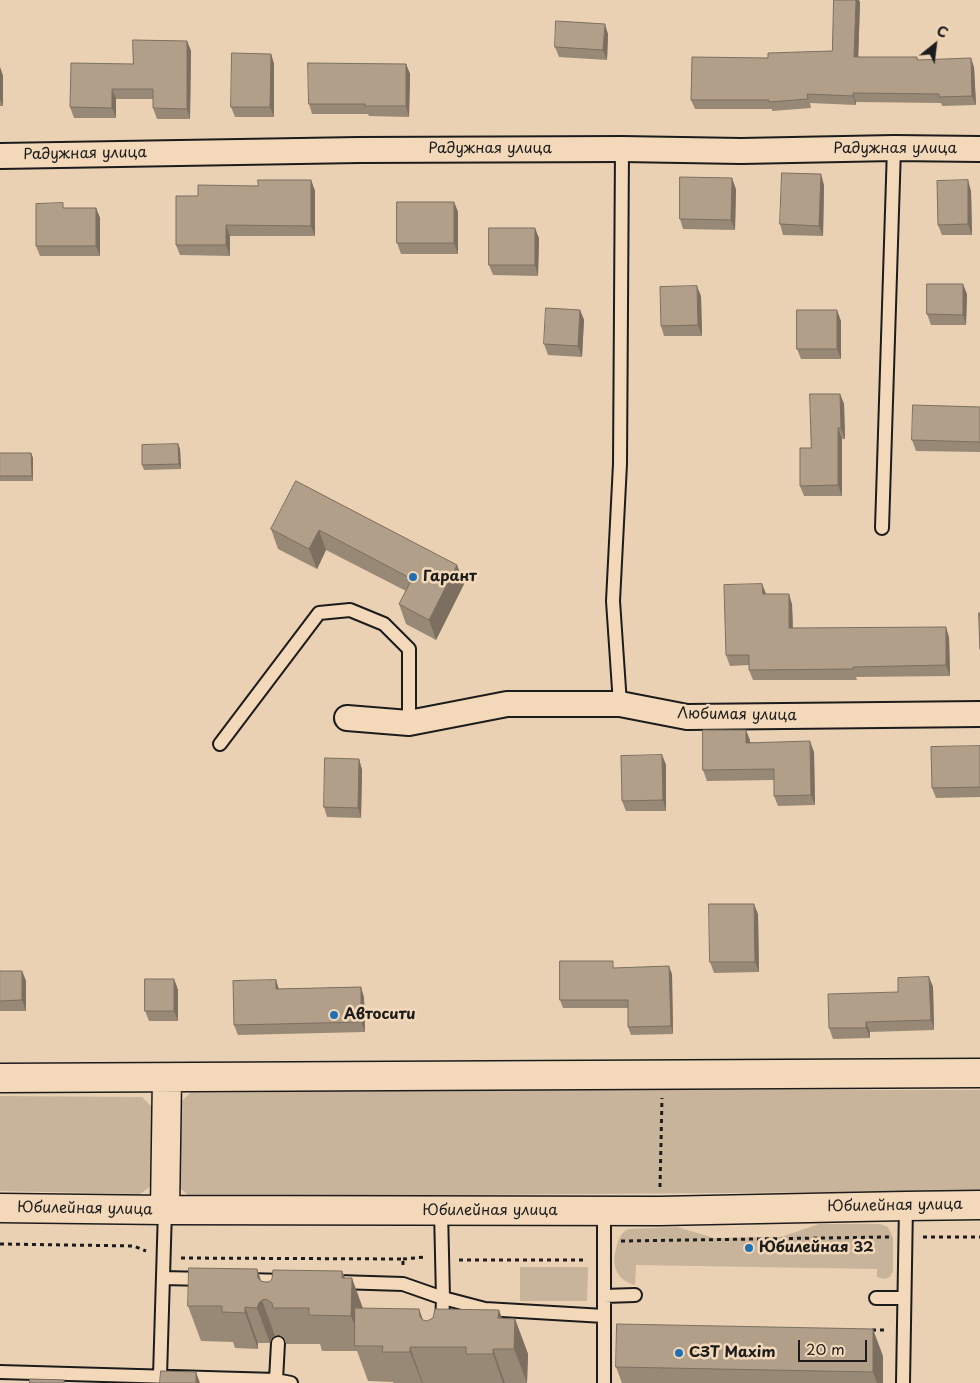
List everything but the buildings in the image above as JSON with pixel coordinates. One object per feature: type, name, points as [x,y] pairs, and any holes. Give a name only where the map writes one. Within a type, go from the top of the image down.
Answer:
[{"type":"main road","points":[[0,1078],[980,1073]]},
{"type":"main road","points":[[165,1210],[167,1078]]},
{"type":"main road","name":"Юбилейная улица","points":[[0,1208],[660,1211],[980,1205]]},
{"type":"street","name":"Радужная улица","points":[[0,156],[360,150],[622,149],[742,151],[894,148],[980,149]]},
{"type":"street","name":"Любимая улица","points":[[347,718],[409,723],[507,704],[620,704],[688,718],[980,714]]},
{"type":"lane","points":[[882,528],[894,148]]},
{"type":"lane","points":[[620,704],[613,601],[620,464],[622,149]]},
{"type":"lane","points":[[220,744],[319,613],[350,610],[384,624],[409,649],[409,723]]},
{"type":"lane","points":[[903,1383],[906,1206]]},
{"type":"lane","points":[[160,1376],[165,1210]]},
{"type":"lane","points":[[441,1210],[443,1298],[441,1340]]},
{"type":"lane","points":[[604,1211],[604,1383]]},
{"type":"lane","points":[[163,1278],[225,1280],[278,1286],[297,1281]]},
{"type":"lane","points":[[326,1282],[403,1284],[443,1298],[485,1309],[604,1316]]},
{"type":"lane","points":[[604,1296],[635,1295]]},
{"type":"lane","points":[[876,1298],[904,1298]]},
{"type":"lane","points":[[276,1380],[278,1343]]},
{"type":"lane","points":[[0,1372],[21,1378],[160,1376],[233,1381],[276,1380],[291,1383]]},
{"type":"path","points":[[660,1190],[662,1097]]},
{"type":"path","points":[[442,1260],[585,1260],[585,1242],[980,1237]]},
{"type":"path","points":[[0,1244],[134,1246],[164,1258],[404,1259],[403,1284]]},
{"type":"path","points":[[865,1330],[904,1331]]},
{"type":"shaded area","points":[[508,1090],[980,1090],[980,1191],[190,1197],[177,1185],[177,1106],[190,1093]]},
{"type":"shaded area","points":[[0,1096],[142,1097],[153,1108],[151,1186],[140,1194],[0,1191]]},
{"type":"shaded area","points":[[819,1224],[880,1224],[888,1227],[893,1238],[893,1271],[890,1277],[884,1279],[877,1277],[877,1269],[636,1265],[635,1285],[628,1283],[616,1270],[615,1252],[622,1234],[628,1229],[677,1227],[714,1238],[781,1237]]},
{"type":"shaded area","points":[[520,1267],[588,1267],[587,1301],[520,1301]]},
{"type":"place","name":"Гарант","points":[[413,577]]},
{"type":"place","name":"Автосити","points":[[334,1015]]},
{"type":"place","name":"Юбилейная 32","points":[[749,1248]]},
{"type":"place","name":"СЗТ Maxim","points":[[679,1353]]}]
